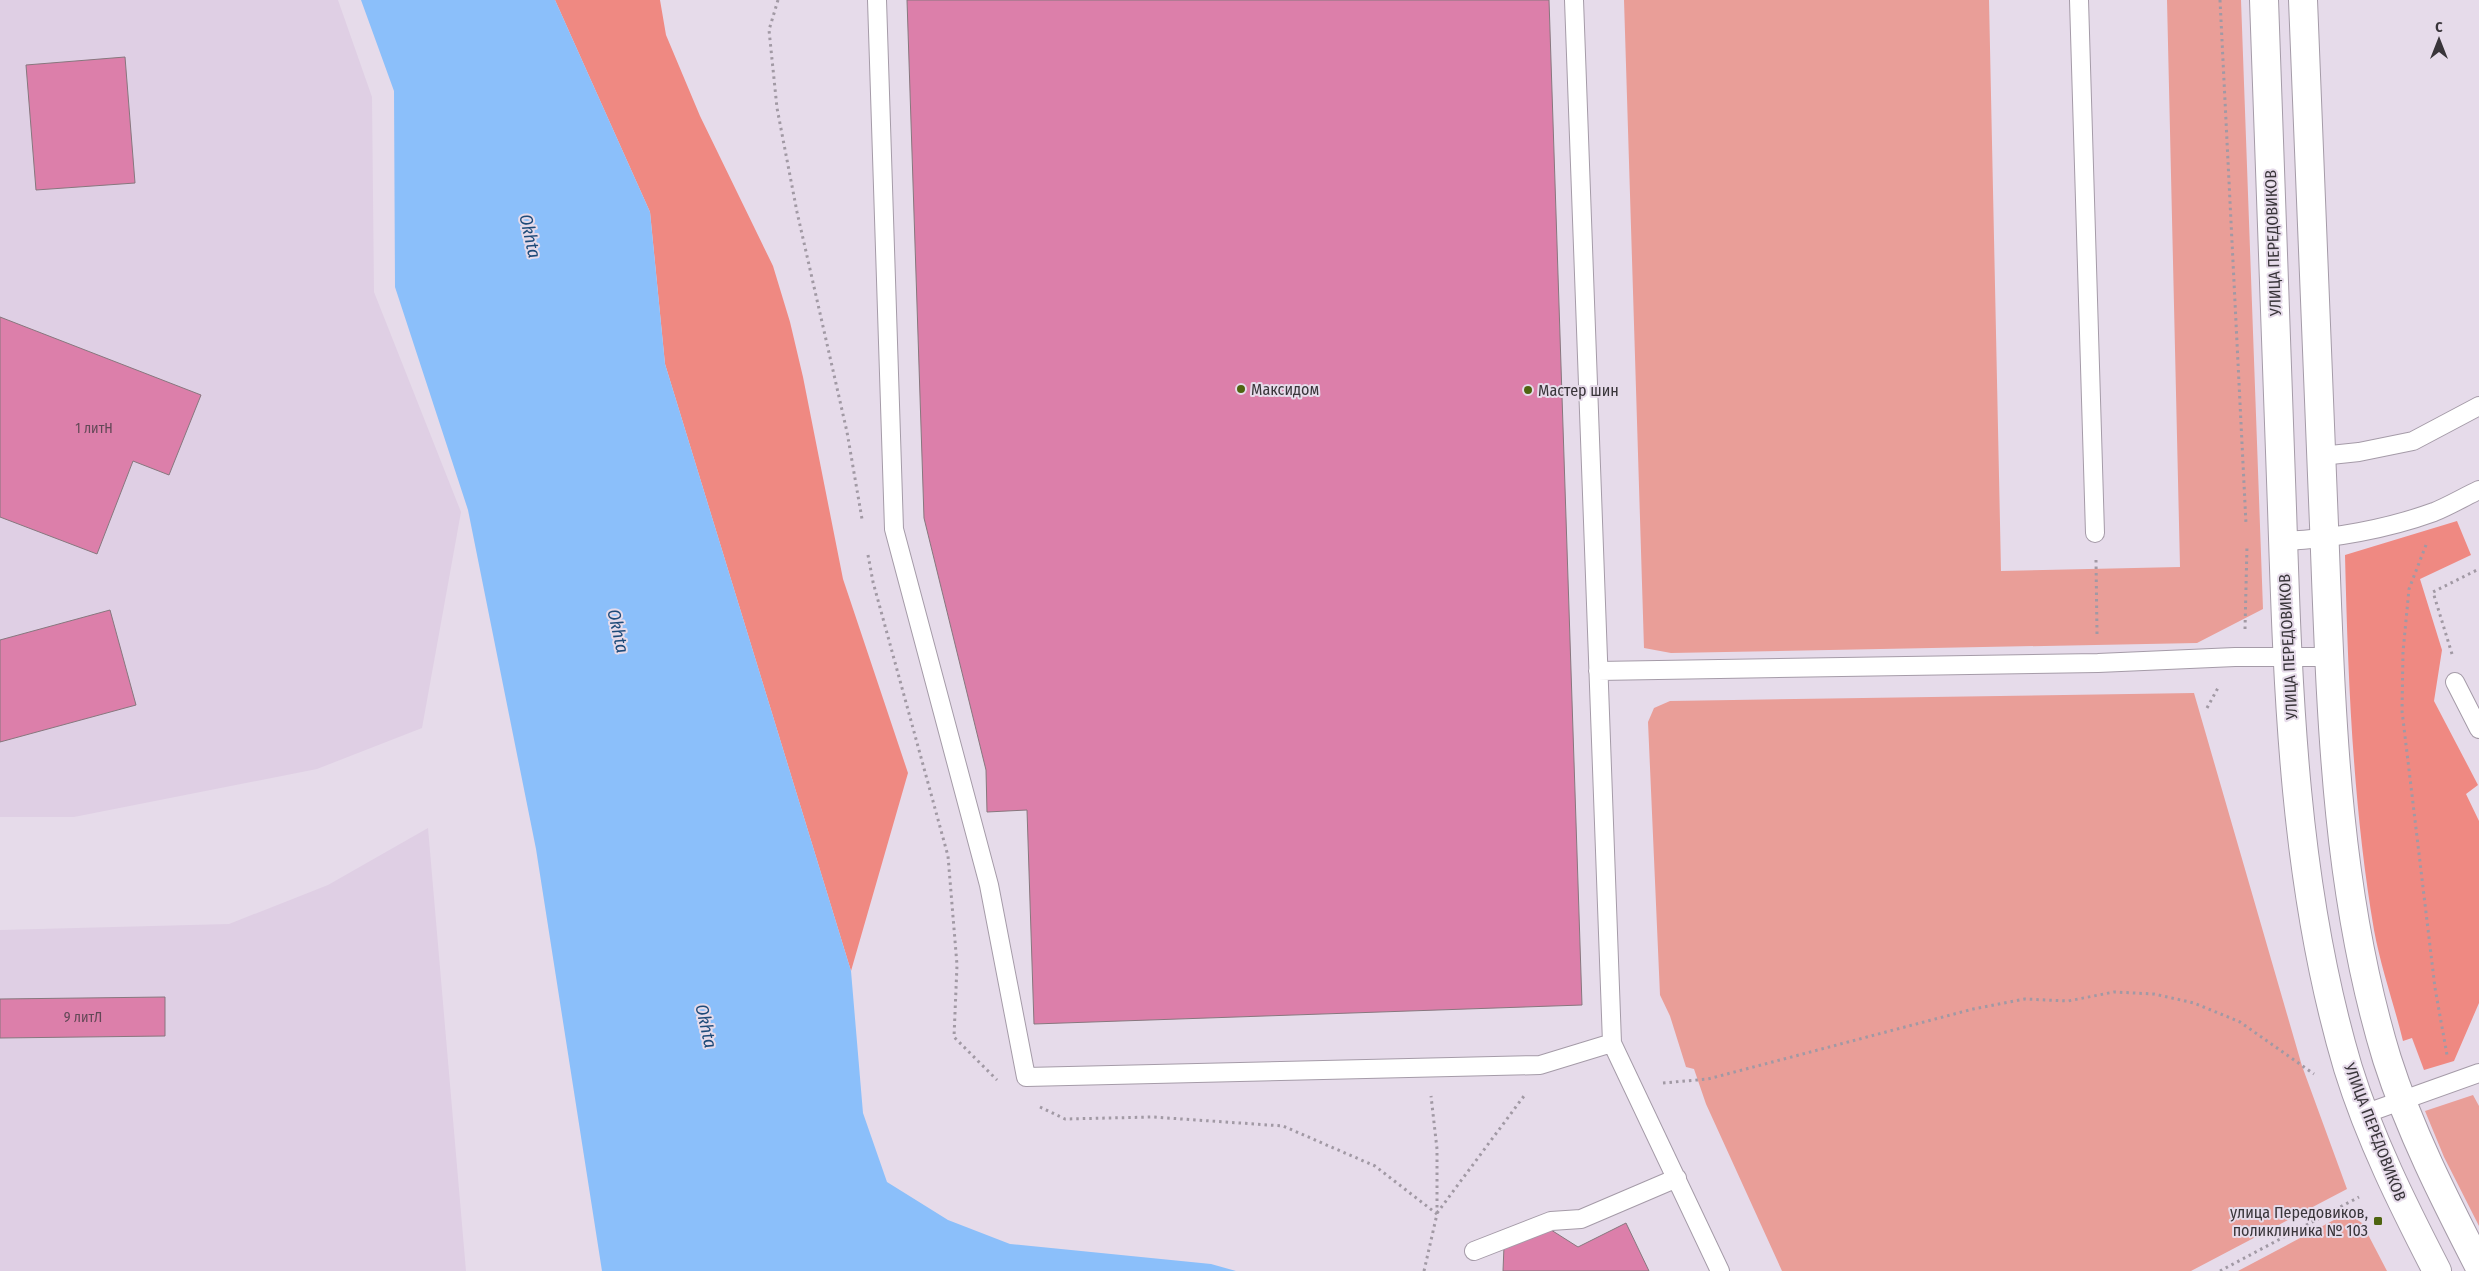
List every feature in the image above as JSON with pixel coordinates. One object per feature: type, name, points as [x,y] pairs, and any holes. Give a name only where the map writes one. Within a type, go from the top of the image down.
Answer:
[{"type":"main road","name":"УЛИЦА ПЕРЕДОВИКОВ","points":[[2264,0],[2288,658],[2300,826],[2319,949],[2348,1068],[2390,1179],[2437,1271]]},
{"type":"main road","points":[[2304,0],[2328,657],[2340,822],[2358,940],[2387,1058],[2427,1164],[2479,1266]]},
{"type":"lane","points":[[877,0],[894,528],[989,885],[1026,1077],[1540,1065],[1612,1043]]},
{"type":"lane","points":[[1574,0],[1612,1043],[1720,1271]]},
{"type":"lane","points":[[2079,0],[2095,533]]},
{"type":"lane","points":[[2321,456],[2359,452],[2414,441],[2479,406]]},
{"type":"lane","points":[[2283,541],[2324,539],[2435,511],[2479,490]]},
{"type":"lane","points":[[1598,671],[2098,663],[2234,657],[2328,657]]},
{"type":"lane","points":[[2455,682],[2479,729]]},
{"type":"lane","points":[[2364,1114],[2479,1073]]},
{"type":"lane","points":[[1474,1252],[1551,1221],[1581,1220],[1677,1178]]},
{"type":"path","points":[[2220,0],[2246,528]]},
{"type":"path","points":[[2435,511],[2432,530],[2409,589],[2403,652],[2402,711],[2435,988],[2452,1082]]},
{"type":"path","points":[[2095,533],[2098,663]]},
{"type":"path","points":[[2207,708],[2234,657],[2245,630],[2247,538]]},
{"type":"path","points":[[2455,682],[2452,650],[2433,592],[2479,569]]},
{"type":"path","points":[[1654,1084],[1708,1079],[1973,1009],[2025,999],[2068,1001],[2114,992],[2154,994],[2194,1003],[2240,1022],[2316,1076]]},
{"type":"path","points":[[1437,1214],[1528,1090],[1540,1065]]},
{"type":"path","points":[[1424,1271],[1437,1214],[1437,1149],[1427,1068]]},
{"type":"path","points":[[2220,1271],[2359,1197]]},
{"type":"shaded area","points":[[0,0],[338,0],[372,97],[374,292],[461,512],[422,728],[317,769],[74,817],[0,817]]},
{"type":"shaded area","points":[[555,0],[660,0],[666,35],[700,116],[773,266],[790,322],[803,377],[843,579],[908,773],[851,971],[665,364],[650,212]]},
{"type":"shaded area","points":[[1624,0],[1989,0],[2001,571],[2180,567],[2167,0],[2241,0],[2263,609],[2197,643],[1671,653],[1644,648]]},
{"type":"shaded area","points":[[2457,521],[2471,555],[2420,579],[2442,650],[2434,701],[2478,785],[2466,794],[2479,821],[2479,1003],[2454,1061],[2424,1070],[2412,1038],[2403,1041],[2374,930],[2356,790],[2345,555]]},
{"type":"shaded area","points":[[2194,693],[2302,1066],[2347,1189],[2191,1271],[1782,1271],[1706,1104],[1694,1069],[1686,1067],[1670,1016],[1660,995],[1648,722],[1654,708],[1670,701]]},
{"type":"shaded area","points":[[428,828],[466,1271],[0,1271],[0,930],[229,924],[328,885]]},
{"type":"shaded area","points":[[2473,1095],[2479,1106],[2479,1226],[2444,1157],[2425,1111]]},
{"type":"shaded area","points":[[2347,1213],[2362,1223],[2387,1271],[2238,1271]]},
{"type":"water","name":"Okhta","points":[[361,0],[555,0],[650,212],[665,364],[851,971],[863,1113],[887,1182],[948,1220],[1010,1244],[1211,1264],[1236,1271],[602,1271],[536,849],[468,510],[395,287],[394,91]]},
{"type":"building","name":"Максидом","points":[[907,0],[1549,0],[1582,1005],[1034,1024],[1027,810],[987,812],[986,770],[924,518]]},
{"type":"building","points":[[125,57],[135,183],[36,190],[26,65]]},
{"type":"building","points":[[0,317],[201,395],[169,475],[133,461],[97,554],[0,517]]},
{"type":"building","points":[[110,610],[136,705],[0,742],[0,640]]},
{"type":"building","points":[[165,997],[165,1036],[0,1038],[0,999]]},
{"type":"building","points":[[1626,1223],[1649,1271],[1503,1271],[1504,1246],[1548,1228],[1578,1247]]},
{"type":"place","name":"Максидом","points":[[1241,389]]},
{"type":"place","name":"Мастер шин","points":[[1528,390]]},
{"type":"place","name":"улица Передовиков, поликлиника № 103","points":[[2378,1221]]}]
